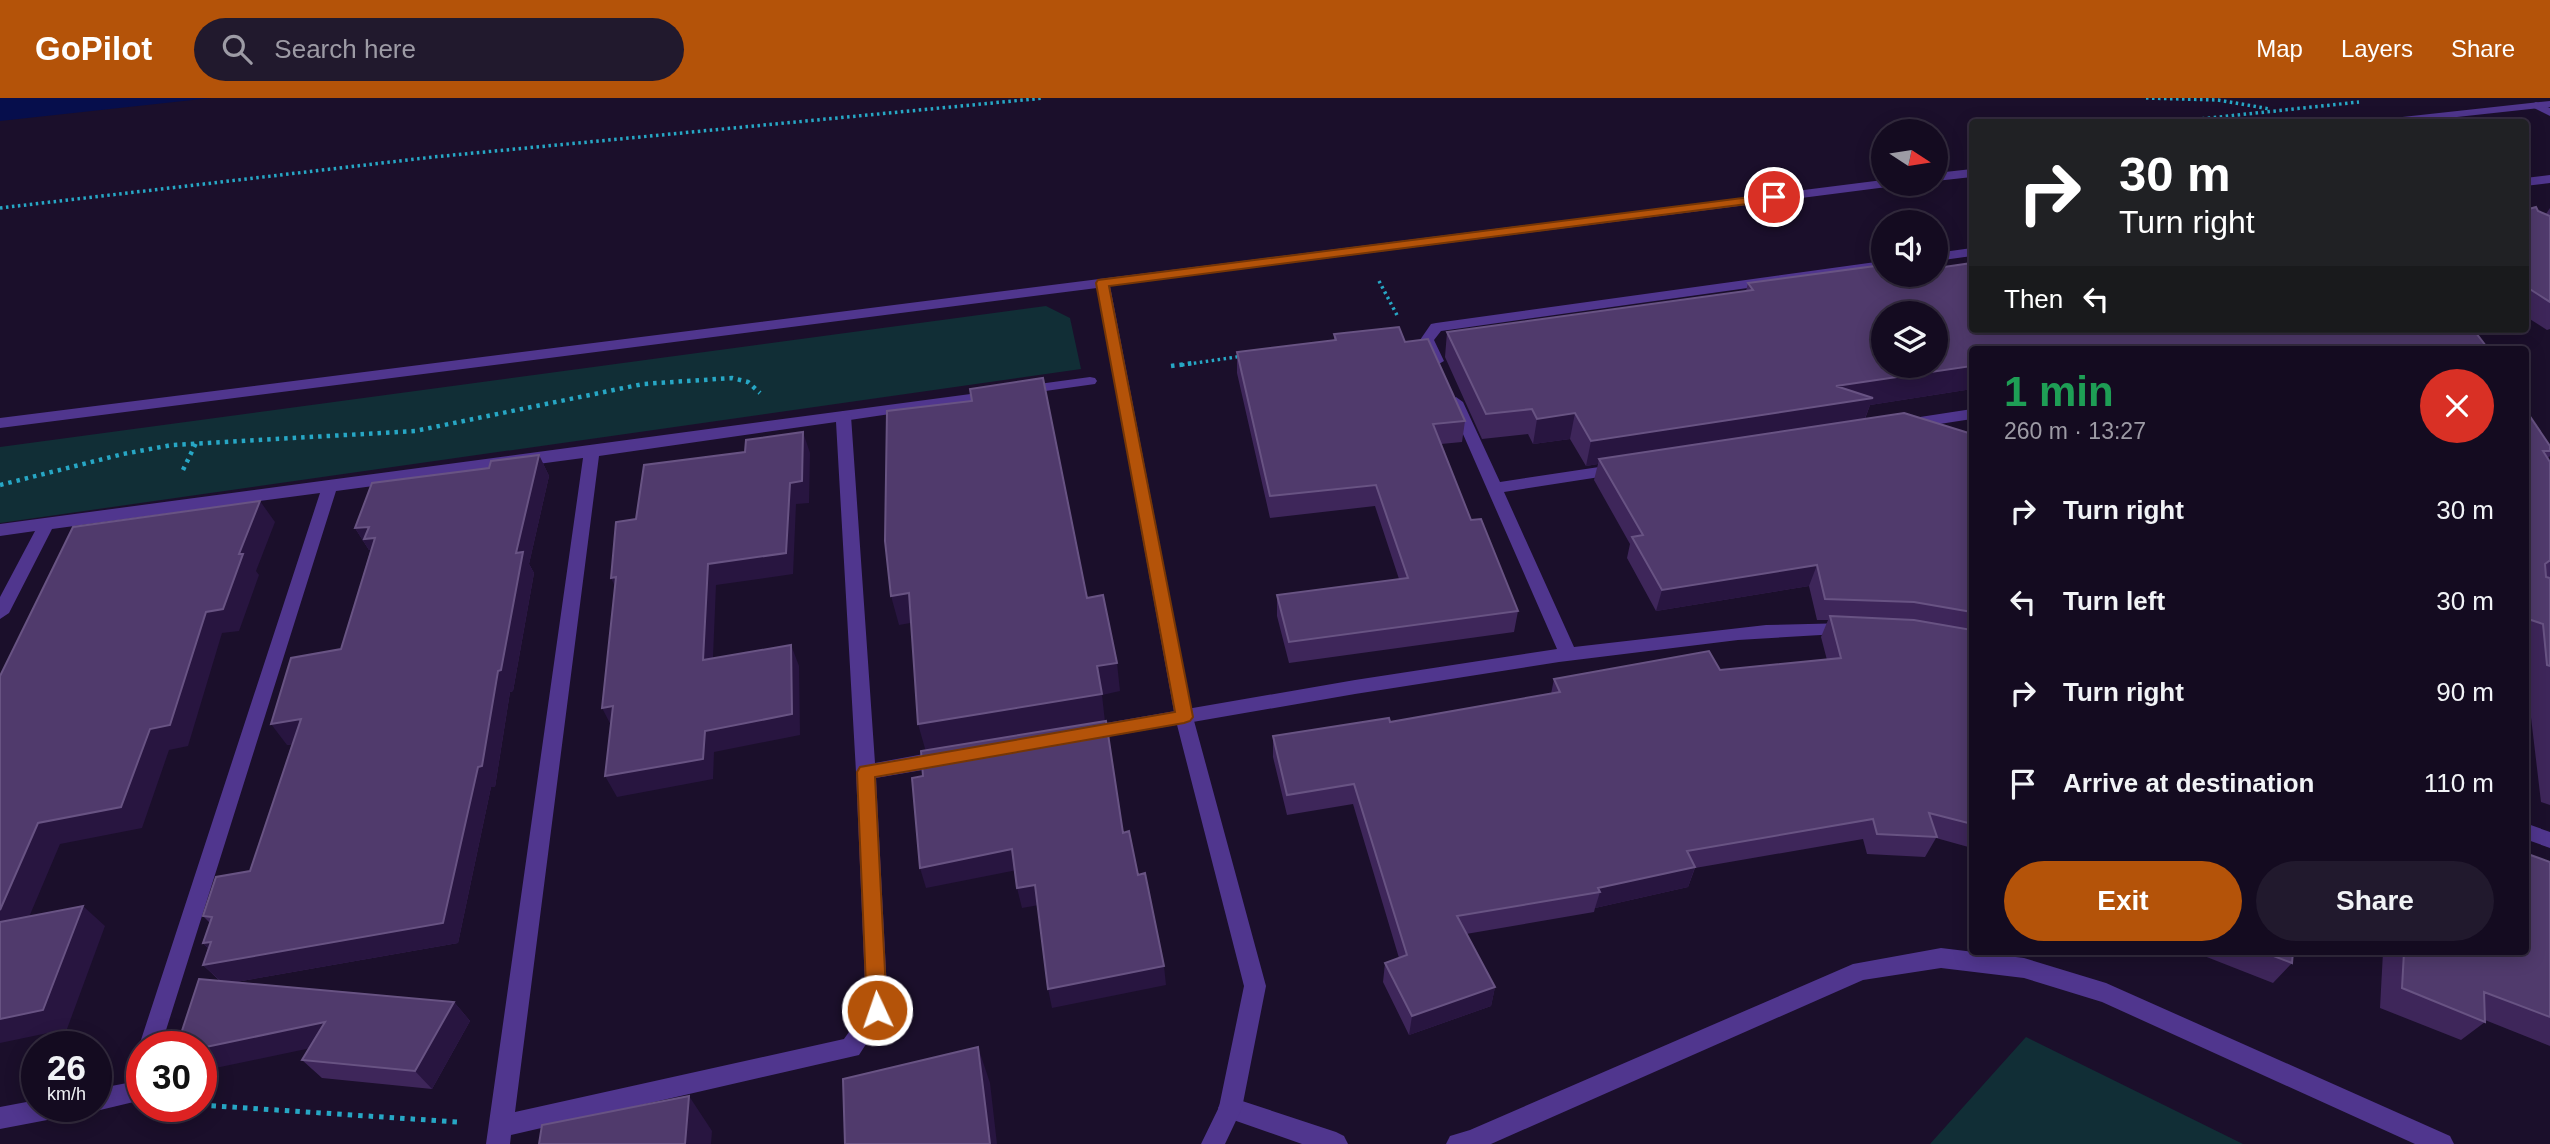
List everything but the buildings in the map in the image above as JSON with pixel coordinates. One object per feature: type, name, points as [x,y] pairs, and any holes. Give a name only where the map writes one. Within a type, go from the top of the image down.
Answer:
[{"type":"street","points":[[2411,119],[2550,104]]},
{"type":"street","points":[[2536,105],[2550,113]]},
{"type":"street","points":[[1948,176],[1969,173]]},
{"type":"street","points":[[2529,181],[2550,179]]},
{"type":"street","points":[[0,423],[1871,186]]},
{"type":"street","points":[[1948,255],[1969,252]]},
{"type":"street","points":[[1568,654],[1427,340],[1431,333],[1436,327],[1871,267]]},
{"type":"street","points":[[1102,283],[1184,717],[1255,986],[1230,1108],[1213,1144]]},
{"type":"street","points":[[0,530],[592,452],[1090,381]]},
{"type":"street","points":[[1891,427],[1969,414]]},
{"type":"street","points":[[592,452],[500,1135],[851,1048],[877,1010],[866,772],[843,416]]},
{"type":"street","points":[[1495,488],[1631,467]]},
{"type":"street","points":[[155,1031],[330,485]]},
{"type":"street","points":[[0,613],[47,523]]},
{"type":"street","points":[[1058,738],[1568,654],[1750,633],[1821,628],[1863,630]]},
{"type":"street","points":[[866,772],[962,755]]},
{"type":"street","points":[[2529,832],[2550,840]]},
{"type":"street","points":[[1458,1144],[1471,1141],[1861,971],[1941,958],[2024,968],[2106,993],[2442,1144]]},
{"type":"street","points":[[1230,1108],[1336,1144]]},
{"type":"street","points":[[0,1118],[21,1114]]},
{"type":"path","points":[[0,208],[433,157],[1044,98]]},
{"type":"path","points":[[2146,98],[2218,100],[2277,110]]},
{"type":"path","points":[[2198,119],[2368,101]]},
{"type":"path","points":[[1363,249],[1406,334],[1431,333]]},
{"type":"path","points":[[1171,366],[1252,355]]},
{"type":"path","points":[[0,485],[163,446],[262,436],[378,436],[432,429],[587,391],[648,382],[738,378],[758,388],[766,404],[765,427]]},
{"type":"path","points":[[217,1107],[500,1135]]},
{"type":"shaded area","points":[[0,98],[211,98],[0,121]]},
{"type":"shaded area","points":[[1046,306],[1070,318],[1081,369],[0,523],[0,447]]},
{"type":"shaded area","points":[[2026,1037],[2243,1144],[1930,1144]]},
{"type":"route","points":[[877,1010],[866,772],[1184,717],[1102,283],[1774,197]]}]
